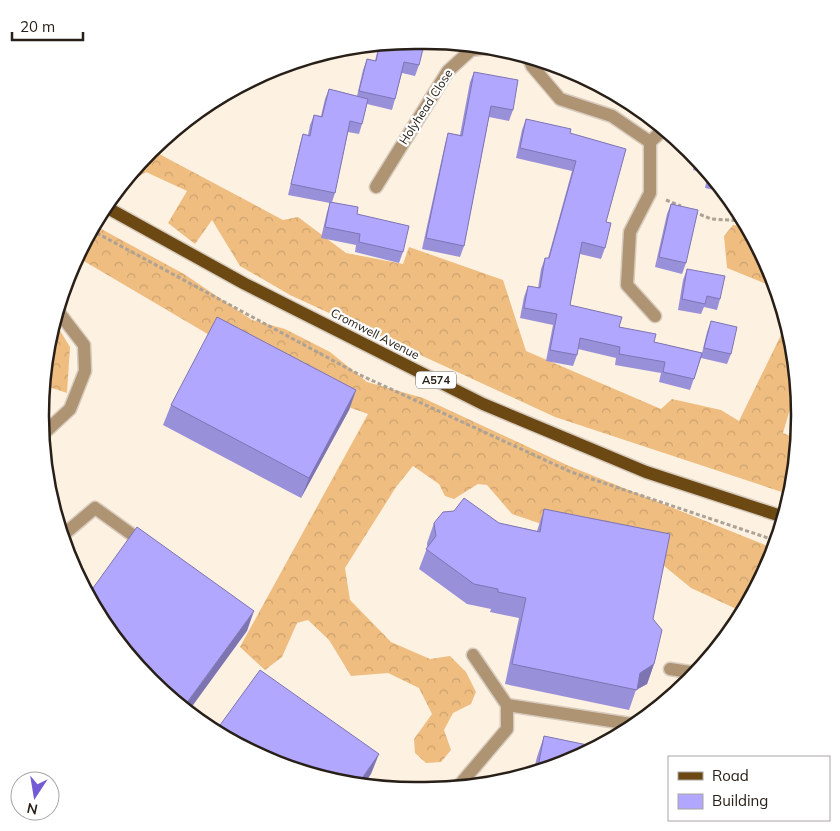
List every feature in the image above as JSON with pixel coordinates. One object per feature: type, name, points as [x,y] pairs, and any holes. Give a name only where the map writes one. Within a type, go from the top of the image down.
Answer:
[{"type":"main road","name":"Cromwell Avenue","points":[[112,210],[245,284],[483,404],[646,472],[778,514]]},
{"type":"street","name":"Holyhead Close","points":[[376,187],[448,71],[469,52]]},
{"type":"street","points":[[532,65],[560,99],[612,116],[650,142]]},
{"type":"street","points":[[655,316],[627,285],[630,232],[650,193],[650,142],[659,134]]},
{"type":"street","points":[[50,428],[70,409],[85,371],[84,345],[62,317]]},
{"type":"street","points":[[67,531],[95,508],[159,554]]},
{"type":"street","points":[[464,780],[507,729],[506,705],[472,655]]},
{"type":"street","points":[[670,669],[687,672]]},
{"type":"street","points":[[506,705],[623,723]]},
{"type":"path","points":[[650,193],[711,219],[734,220]]},
{"type":"green space","points":[[159,153],[283,220],[298,217],[346,253],[403,264],[409,247],[503,280],[526,351],[661,409],[672,399],[721,410],[739,421],[781,335],[779,321],[788,368],[791,407],[783,433],[790,436],[783,492],[555,417],[290,295],[240,266],[212,220],[195,244],[168,223],[187,191],[146,172],[137,178]]},
{"type":"green space","points":[[733,225],[738,225],[742,232],[767,284],[727,268],[724,236]]},
{"type":"green space","points":[[100,228],[184,274],[252,320],[285,329],[330,352],[367,382],[423,398],[569,466],[767,546],[753,578],[736,609],[691,588],[663,565],[512,514],[487,485],[478,484],[454,499],[445,496],[439,484],[413,466],[396,487],[345,568],[350,600],[391,642],[430,659],[450,656],[466,672],[476,692],[471,704],[453,713],[444,730],[451,750],[441,762],[426,763],[415,753],[414,739],[432,714],[419,688],[388,673],[351,676],[329,640],[308,620],[297,623],[282,657],[265,670],[240,647],[368,414],[306,392],[83,261]]},
{"type":"green space","points":[[59,329],[70,347],[67,393],[50,387]]},
{"type":"building","points":[[423,49],[419,65],[404,62],[395,99],[359,91],[367,59],[376,61],[378,51]]},
{"type":"building","points":[[474,72],[518,80],[513,110],[491,106],[464,246],[426,238],[448,133],[462,136]]},
{"type":"building","points":[[329,89],[368,99],[362,124],[350,121],[335,193],[291,184],[303,134],[310,136],[314,115],[322,117]]},
{"type":"building","points":[[526,119],[571,129],[570,133],[626,149],[606,222],[611,223],[605,248],[582,242],[570,305],[622,317],[619,327],[656,334],[654,342],[702,353],[694,379],[663,372],[665,362],[619,354],[620,347],[580,338],[577,355],[550,350],[557,314],[524,308],[528,286],[540,288],[545,258],[549,258],[576,161],[520,148]]},
{"type":"building","points":[[330,202],[358,207],[357,214],[409,226],[403,252],[359,242],[360,234],[325,227]]},
{"type":"building","points":[[671,204],[698,210],[686,263],[659,257]]},
{"type":"building","points":[[687,269],[725,276],[720,299],[707,296],[705,304],[682,299]]},
{"type":"building","points":[[217,317],[356,390],[309,478],[171,405]]},
{"type":"building","points":[[711,321],[737,327],[731,354],[704,348]]},
{"type":"building","points":[[464,498],[499,523],[540,532],[544,509],[670,534],[653,619],[662,630],[654,664],[640,673],[637,690],[512,664],[526,598],[474,584],[426,549],[436,536],[434,523],[443,512],[454,511]]},
{"type":"building","points":[[137,527],[254,611],[187,702],[156,675],[140,657],[111,619],[93,589]]},
{"type":"building","points":[[260,670],[379,754],[362,778],[344,775],[298,763],[275,754],[220,725]]},
{"type":"building","points":[[544,736],[586,745],[565,754],[539,764]]}]
